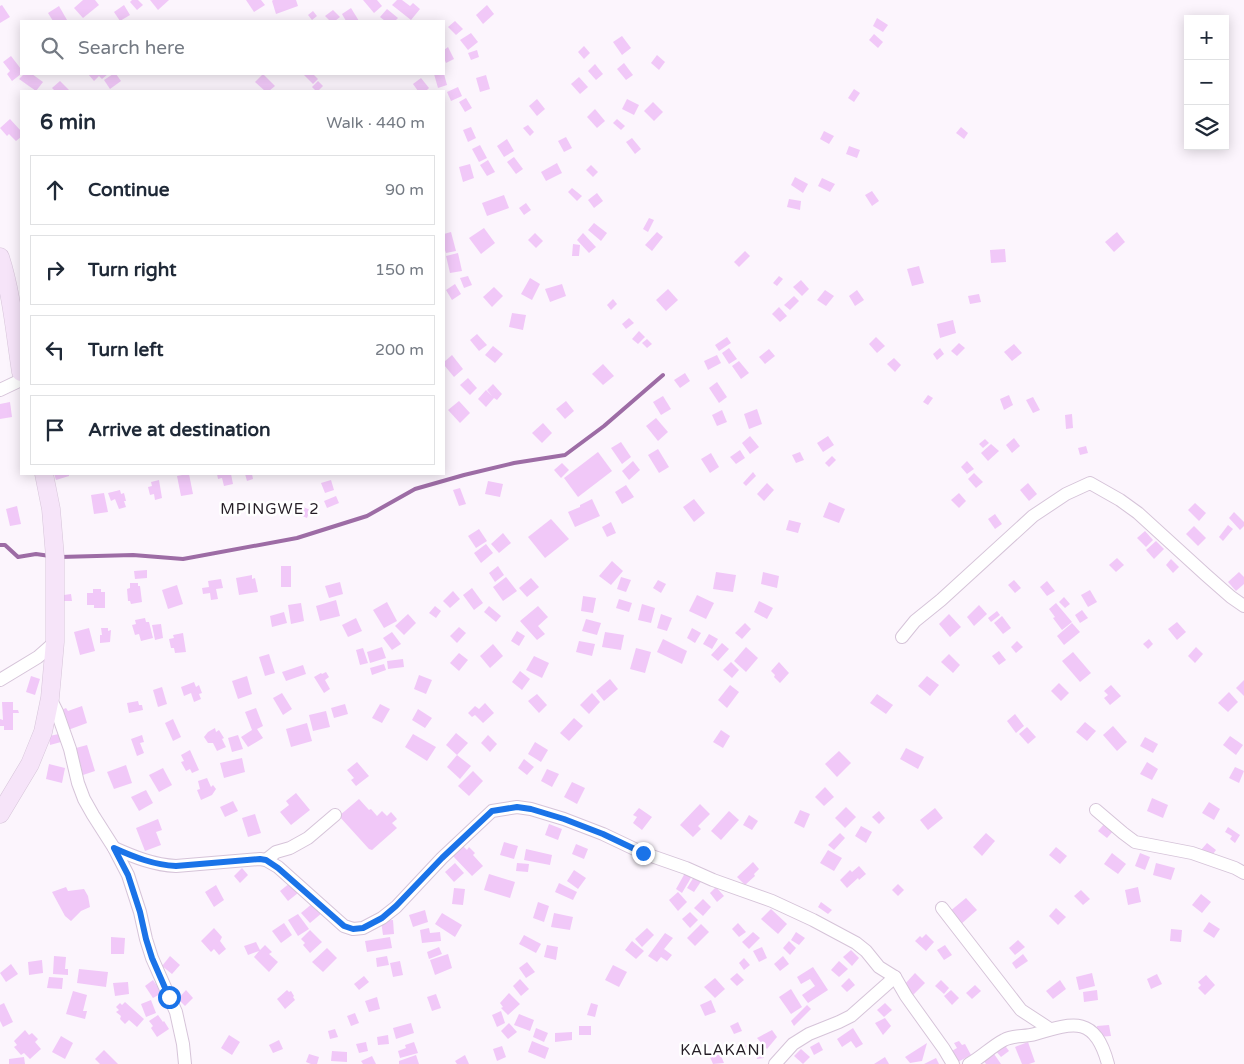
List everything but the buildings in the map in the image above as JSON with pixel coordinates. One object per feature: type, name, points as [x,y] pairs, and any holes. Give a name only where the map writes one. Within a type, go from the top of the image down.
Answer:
[{"type":"street","points":[[0,257],[5,271],[20,366]]},
{"type":"street","points":[[0,390],[20,380]]},
{"type":"street","points":[[0,814],[30,764],[43,732],[50,698],[55,642],[55,557],[51,509],[44,475]]},
{"type":"street","points":[[902,638],[915,621],[941,600],[954,586],[1033,516],[1066,494],[1090,483],[1138,513],[1206,575],[1244,606]]},
{"type":"street","points":[[0,680],[38,656],[55,642]]},
{"type":"street","points":[[50,698],[70,749],[84,800],[114,848],[128,875],[152,958],[176,1012],[186,1064]]},
{"type":"street","points":[[114,848],[165,865],[176,866],[266,860],[278,868],[344,926],[353,929],[363,928],[382,918],[492,811],[517,807],[531,809],[564,819],[603,834],[643,853],[772,900],[856,943],[866,950],[880,966],[895,976],[906,996],[953,1064]]},
{"type":"street","points":[[1096,810],[1135,842],[1192,853],[1244,872]]},
{"type":"street","points":[[266,860],[276,852],[290,848],[308,838],[335,815]]},
{"type":"street","points":[[942,908],[1020,1010],[1050,1029]]},
{"type":"street","points":[[776,1064],[793,1044],[809,1034],[851,1016],[895,976]]},
{"type":"street","points":[[969,1064],[1006,1039],[1078,1024],[1089,1029],[1103,1047],[1108,1064]]},
{"type":"waterway","points":[[60,557],[133,555],[183,559],[297,538],[367,516],[415,489],[514,463],[565,455],[604,426],[663,375]]},
{"type":"waterway","points":[[0,545],[5,545],[18,557],[36,554],[50,556]]},
{"type":"district","name":"MPINGWE 2","points":[[270,509]]},
{"type":"district","name":"KALAKANI","points":[[723,1050]]},
{"type":"route","points":[[169,997],[152,958],[128,875],[114,848],[146,861],[176,866],[266,860],[278,868],[344,926],[353,929],[363,928],[382,918],[492,811],[517,807],[531,809],[603,834],[643,853]]}]
